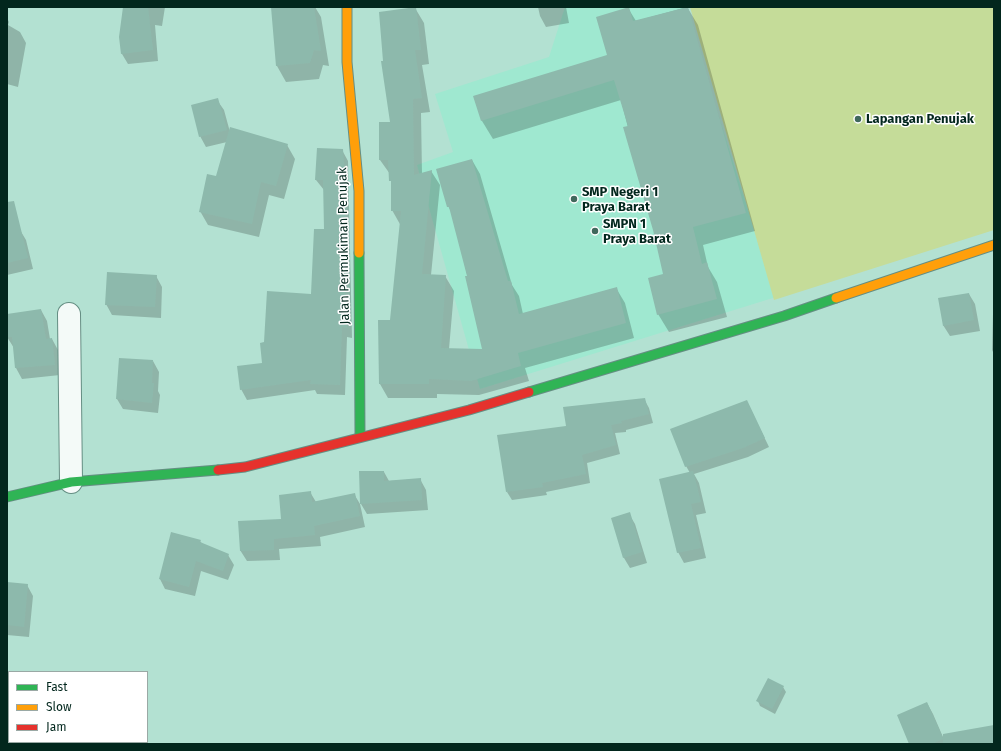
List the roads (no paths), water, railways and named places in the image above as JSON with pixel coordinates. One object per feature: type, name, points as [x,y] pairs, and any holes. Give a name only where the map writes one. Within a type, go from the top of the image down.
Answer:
[{"type":"street","name":"Jalan Permukiman Penujak","points":[[347,7],[347,62],[359,191],[360,437]]},
{"type":"street","points":[[7,497],[71,482],[245,467],[469,410],[784,316],[994,245]]},
{"type":"street","points":[[69,314],[71,482]]},
{"type":"place","name":"Lapangan Penujak","points":[[858,119]]},
{"type":"place","name":"SMP Negeri 1 Praya Barat","points":[[574,199]]},
{"type":"place","name":"SMPN 1 Praya Barat","points":[[595,231]]}]
